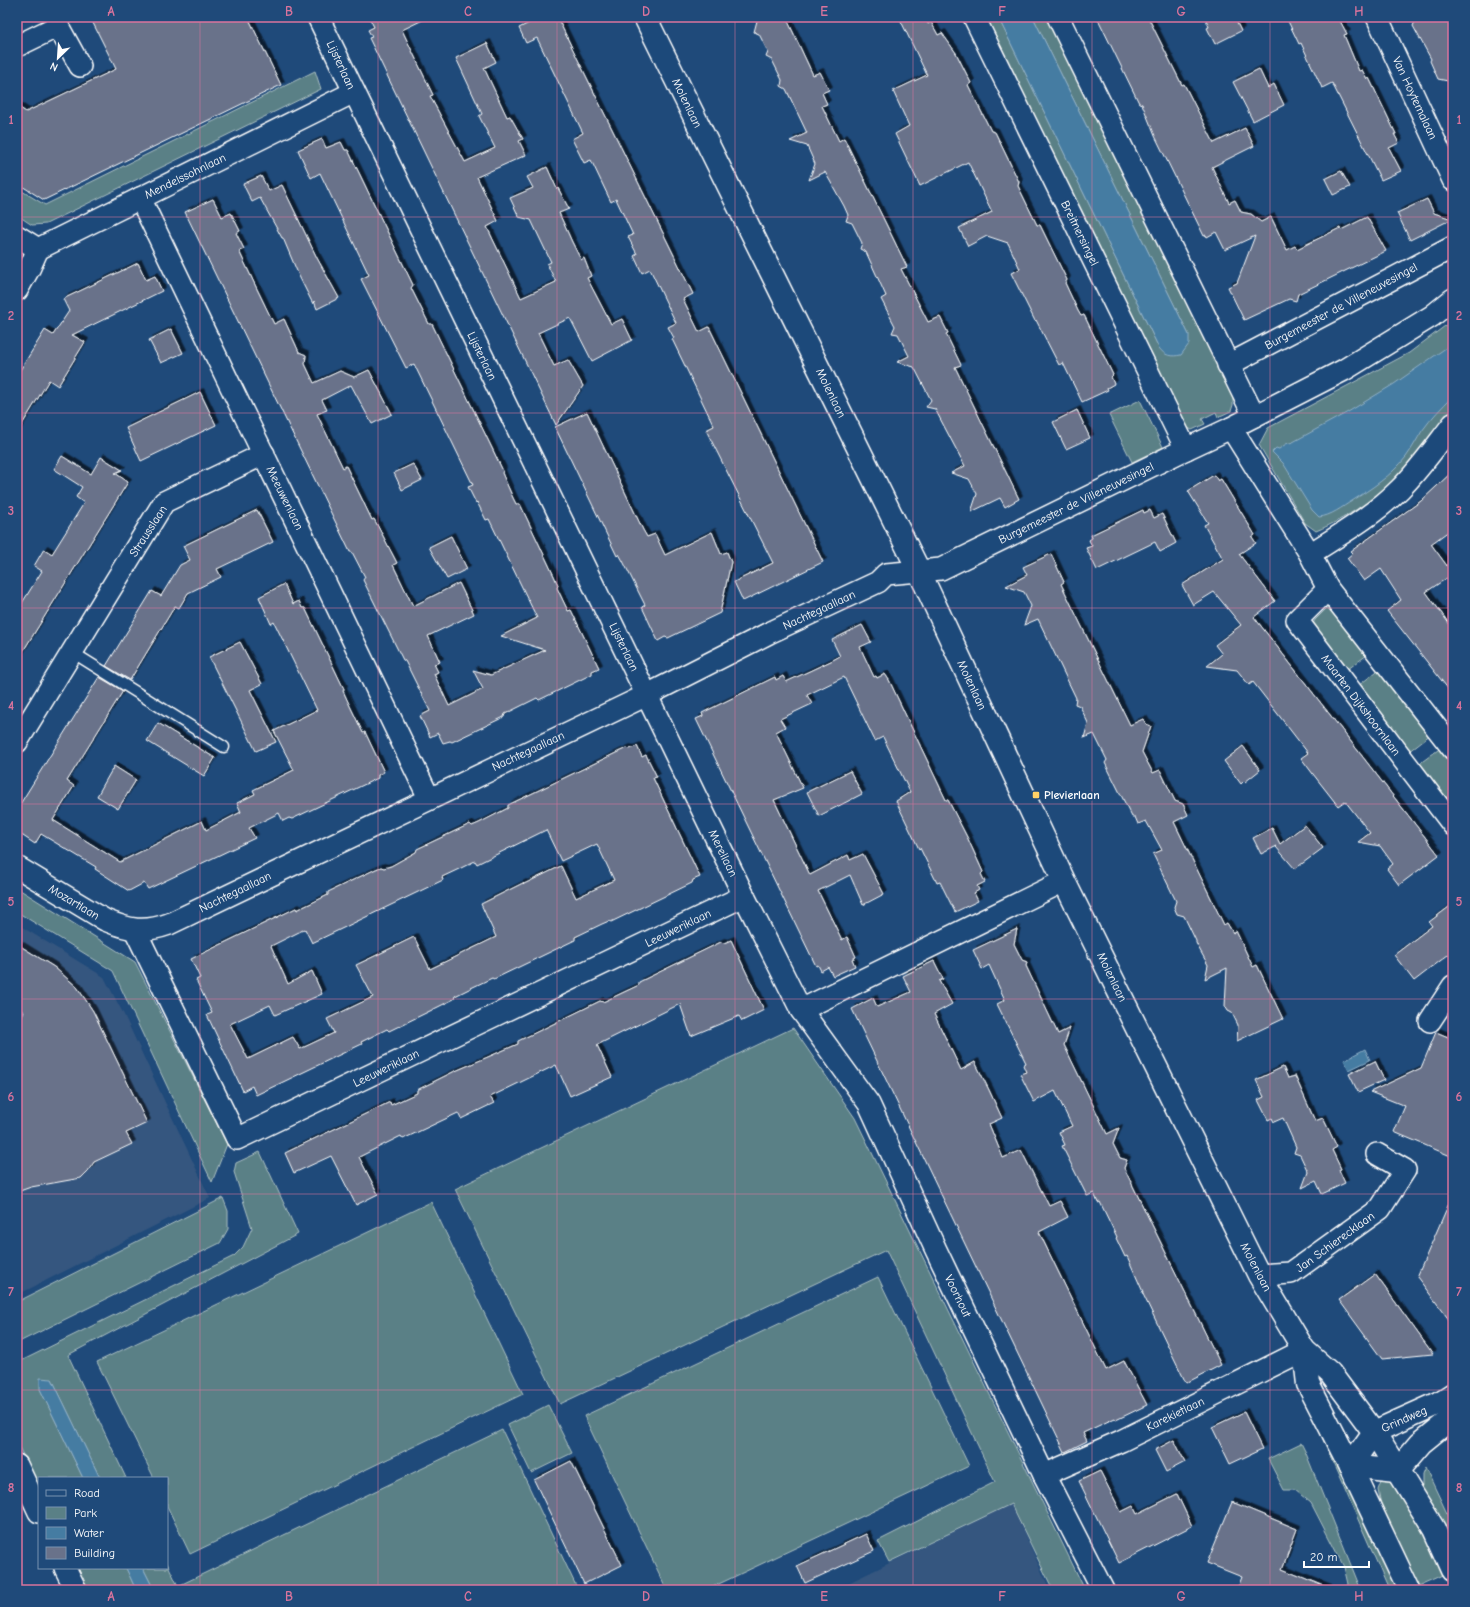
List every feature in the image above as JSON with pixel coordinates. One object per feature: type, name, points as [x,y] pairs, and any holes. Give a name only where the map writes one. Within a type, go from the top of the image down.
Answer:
[{"type":"main road","name":"Molenlaan","points":[[645,17],[919,571],[1064,881],[1258,1275],[1304,1350],[1330,1373],[1374,1432],[1434,1529],[1453,1571]]},
{"type":"main road","name":"Molenlaan","points":[[1304,1350],[1308,1384],[1350,1466],[1409,1590]]},
{"type":"main road","name":"Grindweg","points":[[1350,1466],[1374,1432],[1439,1403],[1453,1394]]},
{"type":"main road","name":"Grindweg","points":[[1397,1471],[1421,1443],[1453,1417]]},
{"type":"main road","points":[[1350,1466],[1397,1471]]},
{"type":"street","name":"Lijsterlaan","points":[[318,17],[647,695]]},
{"type":"street","name":"Breitnersingel","points":[[974,17],[1186,449]]},
{"type":"street","points":[[1058,17],[1254,416]]},
{"type":"street","name":"Van Hoytemalaan","points":[[1377,17],[1453,180]]},
{"type":"street","points":[[17,46],[58,26],[80,66]]},
{"type":"street","name":"Mendelssohnlaan","points":[[38,249],[354,92]]},
{"type":"street","name":"Meeuwenlaan","points":[[140,198],[429,798]]},
{"type":"street","points":[[17,236],[38,249],[17,290]]},
{"type":"street","name":"Burgemeester de Villeneuvesingel","points":[[1228,365],[1453,247]]},
{"type":"street","name":"Burgemeester de Villeneuvesingel","points":[[919,571],[941,569],[1231,428],[1344,370],[1432,316],[1453,299]]},
{"type":"street","points":[[1310,554],[1374,512],[1400,489],[1415,473],[1453,424]]},
{"type":"street","points":[[1231,428],[1310,554],[1328,589],[1453,749]]},
{"type":"street","name":"Strausslaan","points":[[17,742],[164,502],[264,454]]},
{"type":"street","name":"Nachtegaallaan","points":[[135,930],[148,929],[169,924],[429,798],[647,695],[769,633],[878,582],[886,574],[919,571]]},
{"type":"street","name":"Maarten Dijkshoornlaan","points":[[1328,589],[1297,620],[1453,825]]},
{"type":"street","name":"Merellaan","points":[[647,695],[744,896],[802,1010]]},
{"type":"street","name":"Mozartlaan","points":[[17,867],[105,920],[135,930]]},
{"type":"street","points":[[802,1010],[1064,881]]},
{"type":"street","name":"Leeuweriklaan","points":[[135,930],[237,1139],[744,896]]},
{"type":"street","points":[[1430,1021],[1453,986]]},
{"type":"street","name":"Voorhout","points":[[802,1010],[869,1104],[936,1250],[1044,1475],[1103,1590]]},
{"type":"street","name":"Jan Schierecklaan","points":[[1258,1275],[1291,1273],[1380,1209],[1405,1170],[1377,1154]]},
{"type":"street","name":"Karekietlaan","points":[[1044,1475],[1121,1441],[1304,1350]]},
{"type":"street","points":[[17,1465],[38,1510]]},
{"type":"street","points":[[66,1569],[76,1590]]},
{"type":"lane","points":[[72,652],[224,747]]},
{"type":"shaded area","points":[[17,924],[104,977],[124,1015],[210,1198],[17,1295]]},
{"type":"shaded area","points":[[1011,1504],[1050,1590],[834,1590]]},
{"type":"green space","points":[[982,17],[998,17],[1159,348],[1189,335],[1033,17],[1049,17],[1233,395],[1233,405],[1231,411],[1218,417],[1216,412],[1202,419],[1205,424],[1192,430],[1186,427]]},
{"type":"green space","points":[[315,71],[321,89],[46,224],[32,225],[17,215],[17,188],[45,205]]},
{"type":"green space","points":[[1453,320],[1453,409],[1447,415],[1421,453],[1397,479],[1371,500],[1343,518],[1316,531],[1305,523],[1259,445],[1268,428],[1409,353]]},
{"type":"green space","points":[[1140,400],[1163,447],[1132,462],[1109,415]]},
{"type":"green space","points":[[1327,608],[1334,610],[1367,655],[1344,672],[1311,627],[1315,620]]},
{"type":"green space","points":[[1381,668],[1431,734],[1408,752],[1358,686]]},
{"type":"green space","points":[[1442,747],[1453,762],[1453,809],[1419,764]]},
{"type":"green space","points":[[17,888],[135,962],[227,1144],[212,1182],[113,971],[17,912]]},
{"type":"green space","points":[[793,1028],[855,1118],[1085,1590],[1053,1590],[1011,1504],[889,1562],[878,1541],[995,1482],[886,1250],[560,1404],[455,1189]]},
{"type":"green space","points":[[260,1152],[298,1234],[68,1355],[126,1477],[100,1477],[52,1379],[40,1389],[83,1477],[38,1477],[38,1486],[17,1443],[17,1363],[234,1256],[243,1247],[252,1228],[234,1172],[236,1163]]},
{"type":"green space","points":[[223,1198],[228,1211],[228,1229],[220,1243],[17,1343],[17,1302]]},
{"type":"green space","points":[[431,1202],[523,1394],[190,1554],[168,1508],[168,1477],[154,1477],[97,1362]]},
{"type":"green space","points":[[878,1277],[969,1466],[706,1590],[667,1590],[584,1416]]},
{"type":"green space","points":[[548,1405],[572,1453],[531,1473],[508,1425]]},
{"type":"green space","points":[[1314,1419],[1403,1590],[1389,1590]]},
{"type":"green space","points":[[502,1430],[578,1590],[154,1590],[144,1569],[168,1569],[168,1565],[178,1586]]},
{"type":"green space","points":[[1301,1443],[1361,1590],[1346,1590],[1348,1584],[1344,1567],[1311,1503],[1295,1490],[1284,1490],[1268,1459]]},
{"type":"green space","points":[[1425,1467],[1453,1526],[1453,1556],[1422,1495],[1422,1474]]},
{"type":"green space","points":[[1388,1479],[1414,1512],[1448,1575],[1416,1589],[1384,1521],[1378,1489],[1381,1481]]},
{"type":"green space","points":[[78,1569],[126,1569],[136,1590],[88,1590]]},
{"type":"water","points":[[998,17],[1033,17],[1189,335],[1189,344],[1181,355],[1168,355],[1159,348]]},
{"type":"water","points":[[1453,343],[1453,396],[1429,422],[1406,457],[1388,476],[1332,513],[1319,517],[1312,510],[1283,463],[1272,452],[1276,448],[1279,449],[1286,444],[1293,442],[1348,412],[1394,384]]},
{"type":"water","points":[[1365,1049],[1370,1060],[1349,1070],[1344,1060]]},
{"type":"water","points":[[40,1378],[52,1379],[100,1477],[83,1477],[40,1389]]},
{"type":"water","points":[[126,1569],[144,1569],[154,1590],[136,1590]]},
{"type":"building","points":[[90,17],[248,17],[281,85],[44,200],[17,183],[17,106],[26,112],[116,69]]},
{"type":"building","points":[[369,17],[429,17],[402,30],[433,95],[430,96],[465,162],[495,148],[479,116],[482,114],[456,58],[487,43],[496,62],[484,68],[507,117],[510,116],[523,139],[519,141],[526,155],[477,177],[498,221],[487,227],[521,298],[556,282],[547,264],[551,262],[531,220],[519,217],[510,198],[533,188],[527,177],[547,167],[557,189],[558,188],[569,209],[559,213],[581,260],[584,258],[591,276],[587,278],[611,324],[622,319],[632,340],[592,361],[570,318],[538,333],[554,366],[568,360],[583,386],[556,425],[369,38],[372,37],[368,30],[374,27]]},
{"type":"building","points":[[541,17],[557,17],[693,294],[683,299],[699,332],[709,327],[823,562],[743,601],[734,582],[773,563],[706,430],[714,426],[672,339],[674,338],[668,327],[676,323],[650,269],[642,273],[634,256],[637,254],[628,237],[633,235],[616,199],[611,202],[591,160],[584,163],[572,139],[583,133],[537,38],[526,43],[519,28]]},
{"type":"building","points":[[758,17],[786,17],[813,75],[820,72],[829,90],[822,93],[827,104],[822,106],[839,141],[844,138],[907,267],[901,269],[928,322],[940,317],[948,333],[946,334],[961,365],[955,367],[1019,499],[1005,507],[1000,498],[971,512],[977,494],[969,479],[951,473],[965,466],[935,409],[926,407],[931,400],[914,367],[897,362],[909,356],[898,334],[892,333],[895,326],[881,299],[886,296],[866,252],[860,249],[862,243],[852,223],[846,221],[848,215],[825,172],[809,180],[815,164],[807,146],[790,141],[807,133],[786,89],[781,86],[782,80],[772,60],[766,57],[768,52],[759,34],[754,32]]},
{"type":"building","points":[[899,17],[925,17],[928,24],[931,22],[938,35],[942,33],[956,53],[971,83],[968,85],[991,131],[995,132],[1019,182],[1018,186],[1037,225],[1040,225],[1067,280],[1065,283],[1078,311],[1081,316],[1084,315],[1113,375],[1111,377],[1114,384],[1107,388],[1108,390],[1082,402],[1063,363],[1059,365],[1011,273],[1020,269],[1008,243],[987,236],[968,246],[959,228],[992,212],[968,162],[920,186],[895,134],[909,126],[893,91],[927,75]]},
{"type":"building","points":[[1097,17],[1148,17],[1182,85],[1184,84],[1214,143],[1245,128],[1254,146],[1212,167],[1229,203],[1235,200],[1241,212],[1251,214],[1261,222],[1271,217],[1287,250],[1295,246],[1297,249],[1340,228],[1341,230],[1367,217],[1386,251],[1298,294],[1296,301],[1289,299],[1244,320],[1228,287],[1237,283],[1255,236],[1225,250],[1216,232],[1207,237],[1206,235],[1204,236],[1155,136],[1142,104],[1139,103]]},
{"type":"building","points":[[1205,17],[1234,17],[1241,31],[1215,44],[1207,28],[1209,27]]},
{"type":"building","points":[[1286,17],[1338,17],[1347,34],[1344,35],[1359,71],[1362,70],[1367,79],[1369,78],[1396,134],[1394,134],[1399,143],[1389,148],[1401,171],[1381,180],[1332,83],[1322,88],[1301,43],[1299,44]]},
{"type":"building","points":[[1417,17],[1450,17],[1453,24],[1453,82],[1438,79],[1430,61],[1431,59],[1413,26]]},
{"type":"building","points":[[1259,69],[1268,88],[1274,84],[1284,105],[1253,121],[1233,82]]},
{"type":"building","points":[[322,139],[326,148],[341,142],[345,150],[348,150],[413,285],[411,288],[429,324],[432,324],[503,471],[502,473],[513,498],[516,504],[520,504],[554,576],[558,585],[557,588],[568,611],[571,610],[599,668],[592,671],[592,674],[539,700],[537,698],[505,714],[504,717],[452,742],[450,741],[443,743],[438,733],[430,737],[420,716],[430,711],[363,580],[365,577],[352,552],[350,552],[185,212],[213,199],[222,217],[231,213],[240,231],[236,233],[244,249],[239,251],[274,324],[284,319],[299,352],[306,355],[305,364],[314,383],[340,371],[354,377],[369,370],[392,414],[372,424],[351,385],[322,400],[327,410],[317,414],[343,468],[346,466],[372,520],[374,519],[397,563],[393,565],[413,606],[459,583],[474,614],[428,636],[440,662],[434,664],[438,672],[434,674],[449,706],[483,689],[473,670],[491,675],[545,650],[501,636],[537,618],[489,519],[486,520],[468,487],[473,485],[414,364],[406,368],[361,279],[369,275],[320,173],[311,178],[298,150]]},
{"type":"building","points":[[1341,171],[1350,187],[1333,195],[1325,179]]},
{"type":"building","points":[[261,176],[269,191],[282,185],[317,258],[339,298],[317,309],[314,301],[313,304],[283,238],[260,198],[252,202],[243,184]]},
{"type":"building","points":[[1427,199],[1434,213],[1452,219],[1410,240],[1397,213]]},
{"type":"building","points":[[138,263],[146,280],[155,276],[162,291],[72,335],[85,342],[58,386],[49,380],[17,433],[17,375],[45,330],[53,335],[69,311],[63,299]]},
{"type":"building","points":[[171,329],[183,353],[161,363],[149,340]]},
{"type":"building","points":[[200,392],[216,425],[141,461],[126,428]]},
{"type":"building","points":[[1077,410],[1090,438],[1066,449],[1053,422]]},
{"type":"building","points":[[587,412],[643,530],[647,537],[655,534],[665,555],[712,532],[721,554],[727,552],[731,562],[720,613],[668,638],[665,637],[658,641],[642,607],[645,605],[619,554],[617,556],[555,427]]},
{"type":"building","points":[[62,456],[91,474],[101,457],[122,470],[115,473],[128,482],[17,661],[17,611],[42,571],[34,566],[44,549],[52,554],[84,503],[76,497],[82,487],[54,469]]},
{"type":"building","points":[[413,464],[422,480],[402,490],[394,473]]},
{"type":"building","points":[[1453,471],[1453,528],[1431,544],[1453,574],[1426,592],[1453,629],[1453,695],[1387,611],[1401,600],[1381,569],[1364,581],[1347,558],[1353,553],[1351,551],[1421,501]]},
{"type":"building","points":[[1214,475],[1218,481],[1221,479],[1255,535],[1252,537],[1256,543],[1239,554],[1275,601],[1254,617],[1439,855],[1399,885],[1387,869],[1393,864],[1380,846],[1358,842],[1370,833],[1345,801],[1338,806],[1313,774],[1301,758],[1308,753],[1253,682],[1249,685],[1237,670],[1207,666],[1222,654],[1215,645],[1241,625],[1214,592],[1193,605],[1182,585],[1223,559],[1204,525],[1208,523],[1188,491]]},
{"type":"building","points":[[257,510],[273,542],[217,569],[221,577],[188,593],[179,608],[175,606],[130,680],[106,666],[152,591],[161,596],[180,565],[190,560],[183,546]]},
{"type":"building","points":[[1143,510],[1144,513],[1150,510],[1154,518],[1162,514],[1176,543],[1160,552],[1155,542],[1097,570],[1086,548],[1092,546],[1089,540],[1092,538],[1091,535]]},
{"type":"building","points":[[451,536],[467,569],[447,579],[429,547]]},
{"type":"building","points":[[1051,554],[1064,582],[1061,584],[1130,725],[1143,719],[1146,724],[1151,726],[1142,752],[1153,773],[1160,770],[1175,801],[1183,804],[1188,815],[1174,822],[1224,925],[1227,923],[1233,933],[1236,931],[1253,967],[1257,965],[1283,1019],[1237,1041],[1238,1025],[1232,1013],[1228,1011],[1225,1006],[1227,968],[1205,979],[1208,965],[1184,916],[1177,914],[1174,907],[1176,901],[1153,854],[1162,850],[1146,821],[1138,824],[1135,817],[1132,817],[1105,763],[1107,760],[1094,734],[1084,738],[1088,723],[1080,706],[1075,704],[1076,698],[1038,619],[1024,625],[1031,606],[1024,592],[1006,586],[1027,575],[1023,567]]},
{"type":"building","points":[[284,584],[293,604],[299,601],[302,608],[305,608],[344,689],[343,691],[363,733],[365,732],[384,772],[378,775],[378,778],[292,819],[289,818],[283,821],[279,813],[249,828],[255,838],[148,889],[144,883],[129,891],[95,869],[96,867],[41,834],[35,844],[17,832],[17,809],[99,677],[123,691],[67,781],[74,786],[53,820],[120,862],[202,821],[206,830],[241,812],[237,803],[255,794],[253,790],[294,770],[274,731],[317,710],[274,622],[271,624],[259,597]]},
{"type":"building","points":[[862,625],[871,642],[860,647],[874,677],[876,676],[877,678],[885,674],[889,680],[946,800],[948,800],[968,839],[983,872],[981,874],[985,882],[977,886],[979,890],[974,893],[978,901],[955,912],[940,882],[937,883],[896,801],[910,792],[883,737],[875,741],[844,677],[807,695],[812,704],[780,719],[785,727],[776,732],[803,788],[774,800],[810,875],[848,855],[850,860],[863,854],[884,894],[863,905],[850,875],[818,891],[842,940],[847,937],[856,957],[852,959],[855,966],[833,976],[828,967],[821,971],[818,965],[816,966],[696,719],[703,716],[702,713],[775,677],[776,680],[783,676],[786,682],[833,660],[840,656],[832,640]]},
{"type":"building","points":[[240,642],[262,684],[250,690],[276,742],[256,751],[209,657]]},
{"type":"building","points":[[158,723],[215,758],[204,776],[147,741]]},
{"type":"building","points":[[637,746],[642,757],[646,755],[657,777],[653,778],[700,877],[693,880],[692,883],[611,922],[609,921],[575,937],[575,940],[494,979],[492,978],[471,988],[455,996],[454,999],[432,1010],[389,1031],[387,1029],[361,1042],[362,1044],[256,1095],[252,1086],[243,1091],[207,1015],[212,1013],[196,980],[200,978],[191,959],[296,908],[297,910],[328,895],[328,892],[376,869],[391,866],[416,852],[417,849],[470,824],[472,826],[479,823],[508,808],[508,805],[618,752],[627,748],[630,749]],"holes":[[[546,830],[561,861],[597,844],[614,880],[576,898],[561,866],[524,884],[523,883],[481,904],[496,937],[430,969],[414,937],[356,965],[373,997],[327,1019],[334,1033],[300,1049],[293,1037],[248,1059],[230,1024],[270,1005],[275,1015],[322,994],[312,971],[288,984],[271,946],[305,929],[312,943],[443,880],[442,877],[475,861],[477,864]]]},
{"type":"building","points":[[1243,746],[1260,770],[1241,784],[1224,761]]},
{"type":"building","points":[[114,766],[136,780],[118,809],[97,796]]},
{"type":"building","points":[[850,771],[862,794],[819,816],[807,792]]},
{"type":"building","points":[[1305,825],[1323,848],[1295,869],[1276,847],[1277,846],[1261,854],[1253,838],[1272,828],[1280,844]]},
{"type":"building","points":[[1453,904],[1453,951],[1414,981],[1394,955],[1432,926],[1429,922]]},
{"type":"building","points":[[1017,929],[1014,944],[1022,960],[1027,962],[1026,966],[1058,1034],[1070,1028],[1064,1045],[1107,1134],[1119,1128],[1113,1144],[1120,1158],[1127,1160],[1124,1168],[1221,1365],[1186,1383],[1142,1292],[1127,1256],[1125,1257],[1100,1202],[1098,1203],[1094,1193],[1087,1196],[1062,1146],[1065,1145],[1059,1132],[1072,1126],[1055,1091],[1034,1102],[1020,1074],[1026,1072],[1023,1065],[1026,1063],[997,1004],[1005,1000],[989,965],[982,969],[973,950]]},
{"type":"building","points":[[731,940],[764,1010],[742,1021],[739,1016],[691,1036],[680,1004],[597,1045],[612,1077],[570,1096],[556,1065],[490,1097],[494,1103],[461,1119],[458,1113],[403,1139],[401,1136],[359,1157],[378,1194],[356,1205],[331,1156],[294,1173],[285,1153],[390,1102],[391,1105],[417,1093],[417,1090],[453,1072],[518,1044],[518,1041],[600,1001],[603,1002],[639,985],[639,982],[721,942],[724,943]]},
{"type":"building","points":[[17,944],[54,967],[77,987],[93,1011],[147,1123],[126,1133],[132,1144],[94,1162],[81,1178],[31,1187],[17,1192],[17,1023],[24,1012],[17,1008]]},
{"type":"building","points":[[934,961],[943,979],[939,981],[952,1004],[934,1014],[961,1070],[975,1062],[989,1090],[1002,1118],[989,1124],[1003,1158],[1021,1150],[1049,1206],[1060,1201],[1068,1217],[1039,1232],[1106,1370],[1124,1361],[1147,1405],[1116,1420],[1115,1418],[1083,1433],[1087,1441],[1065,1452],[852,1009],[873,998],[877,1007],[911,992],[903,976]]},
{"type":"building","points":[[1436,1032],[1453,1039],[1453,1157],[1394,1132],[1405,1106],[1370,1092],[1421,1068]]},
{"type":"building","points":[[1375,1061],[1384,1080],[1358,1092],[1349,1074]]},
{"type":"building","points":[[1283,1067],[1288,1078],[1295,1076],[1315,1121],[1323,1118],[1337,1147],[1332,1150],[1341,1169],[1339,1170],[1345,1183],[1322,1194],[1316,1181],[1302,1188],[1308,1172],[1300,1155],[1294,1153],[1296,1147],[1283,1118],[1274,1122],[1272,1118],[1268,1120],[1258,1100],[1264,1097],[1256,1080]]},
{"type":"building","points":[[1453,1194],[1453,1325],[1417,1277]]},
{"type":"building","points":[[1375,1274],[1433,1354],[1382,1359],[1339,1300]]},
{"type":"building","points":[[1244,1412],[1262,1449],[1230,1464],[1212,1427]]},
{"type":"building","points":[[1174,1440],[1185,1462],[1166,1472],[1155,1450]]},
{"type":"building","points":[[571,1461],[622,1565],[584,1584],[534,1480]]},
{"type":"building","points":[[1100,1471],[1121,1512],[1133,1506],[1137,1514],[1177,1494],[1192,1526],[1119,1563],[1079,1481]]},
{"type":"building","points":[[1232,1502],[1297,1529],[1282,1569],[1333,1590],[1237,1590],[1242,1577],[1207,1563]]},
{"type":"building","points":[[866,1534],[874,1551],[805,1583],[797,1566]]},
{"type":"place","name":"Plevierlaan","points":[[1036,795]]}]
